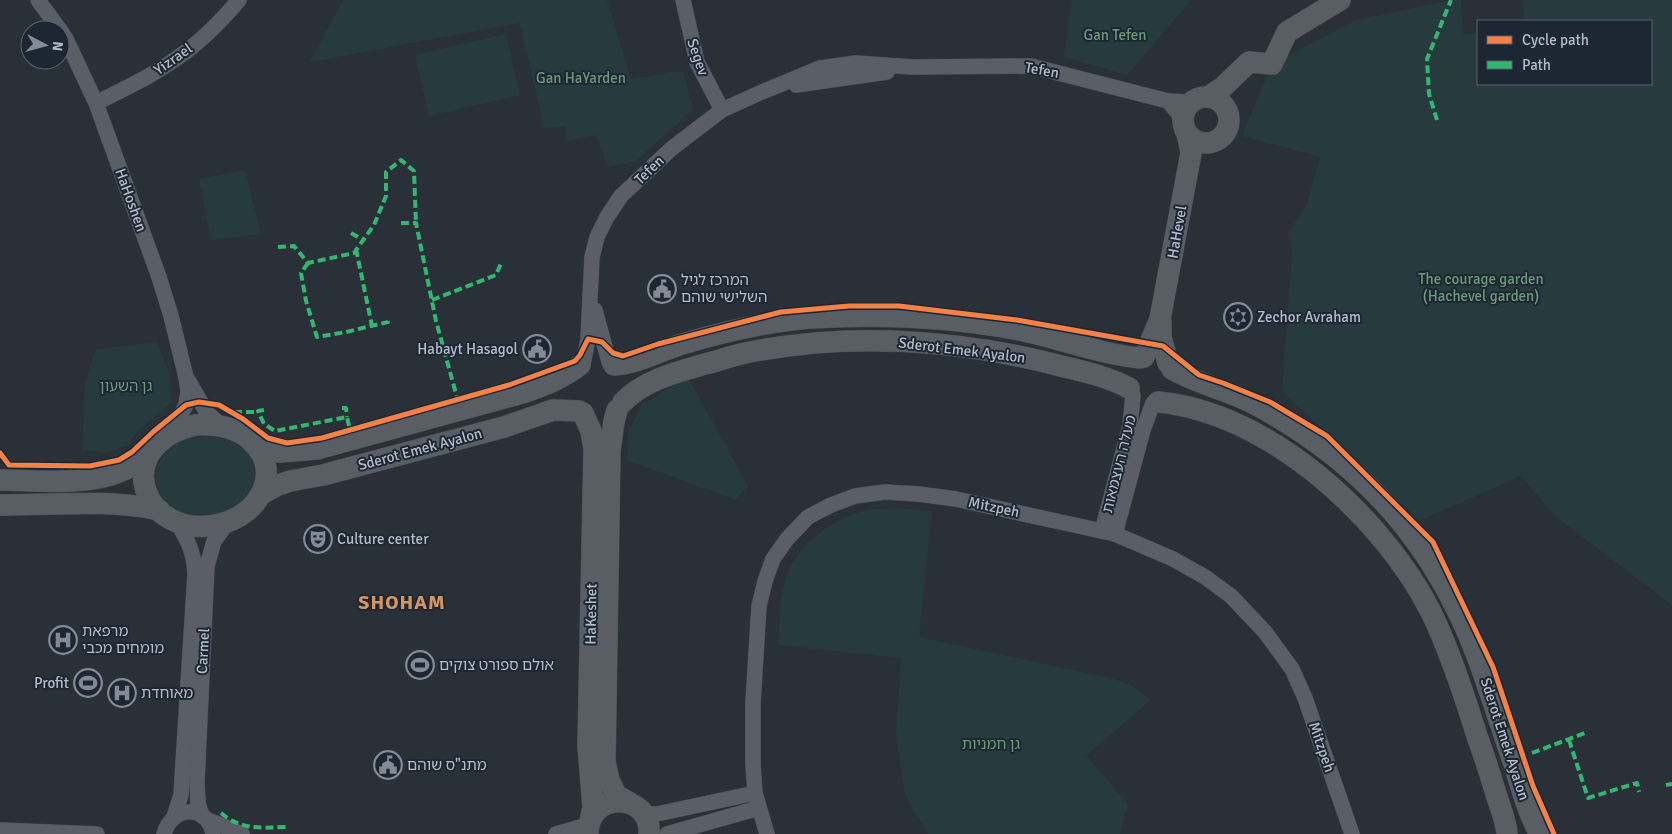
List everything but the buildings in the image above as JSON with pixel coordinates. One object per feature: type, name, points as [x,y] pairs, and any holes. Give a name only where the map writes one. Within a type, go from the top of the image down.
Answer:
[{"type":"main road","points":[[1202,117],[1249,62],[1272,64],[1287,32],[1340,0]]},
{"type":"main road","name":"HaHevel","points":[[1142,357],[1161,311],[1202,117]]},
{"type":"main road","name":"HaHevel","points":[[1161,311],[1161,337],[1170,366]]},
{"type":"main road","name":"Sderot Emek Ayalon","points":[[612,364],[625,365],[678,345],[740,329],[810,318],[884,315],[985,324],[1127,356],[1142,357]]},
{"type":"main road","name":"Sderot Emek Ayalon","points":[[620,406],[631,394],[649,384],[686,369],[745,353],[812,344],[884,341],[952,346],[1013,355],[1108,379],[1131,392]]},
{"type":"main road","points":[[1157,356],[1170,366],[1174,378],[1174,386],[1168,396],[1156,402],[1145,403],[1131,392],[1127,380],[1128,372],[1134,362],[1142,357],[1157,356]]},
{"type":"main road","points":[[599,359],[612,364],[619,369],[625,378],[627,388],[620,406],[608,415],[597,418],[581,412],[573,404],[569,394],[572,374],[581,364],[589,360],[599,359]]},
{"type":"main road","name":"Sderot Emek Ayalon","points":[[257,446],[280,452],[317,449],[526,392],[567,375],[581,364]]},
{"type":"main road","name":"Sderot Emek Ayalon","points":[[1170,366],[1189,378],[1236,394],[1311,437],[1359,477],[1383,500],[1406,528],[1440,575],[1465,626],[1488,687],[1528,808],[1540,834]]},
{"type":"main road","name":"Sderot Emek Ayalon","points":[[1156,402],[1188,406],[1226,419],[1249,430],[1296,458],[1342,496],[1386,544],[1418,588],[1441,634],[1503,815],[1507,834]]},
{"type":"main road","name":"HaKeshet","points":[[620,406],[614,421],[610,450],[605,762],[609,780],[616,795],[637,808]]},
{"type":"main road","name":"Sderot Emek Ayalon","points":[[262,494],[290,481],[323,475],[504,427],[553,410],[581,412]]},
{"type":"main road","name":"HaKeshet","points":[[581,412],[592,431],[594,449],[588,746],[593,807],[589,825]]},
{"type":"main road","points":[[2,477],[91,480],[130,469],[170,434],[195,426],[222,426],[237,431],[257,446],[266,467],[267,477],[262,494],[248,511],[229,521],[210,526],[196,527],[177,522],[159,510],[151,501],[144,483],[146,463],[151,452]]},
{"type":"main road","points":[[0,505],[104,504],[159,510]]},
{"type":"main road","points":[[589,825],[600,807],[610,802],[622,801],[637,808],[648,822],[649,834]]},
{"type":"street","name":"HaHoshen","points":[[38,0],[53,20]]},
{"type":"street","name":"Yizrael","points":[[96,103],[142,80],[179,57],[219,24],[239,0]]},
{"type":"street","name":"Segev","points":[[683,0],[697,62],[722,110]]},
{"type":"street","name":"HaHoshen","points":[[70,47],[96,103],[172,316],[188,391],[186,405],[170,434]]},
{"type":"street","name":"Tefen","points":[[581,364],[588,339],[591,289],[590,272],[597,237],[621,196],[670,149],[722,110],[820,68],[856,63],[913,67],[1031,66],[1168,100],[1202,117]]},
{"type":"street","name":"Tefen","points":[[591,289],[598,327],[612,364]]},
{"type":"street","name":"HaHoshen","points":[[186,377],[207,413],[222,426]]},
{"type":"street","name":"מעלה העצמאות","points":[[1109,533],[1130,426],[1131,392]]},
{"type":"street","name":"מעלה העצמאות","points":[[1109,533],[1143,430],[1156,402]]},
{"type":"street","name":"Mitzpeh","points":[[768,834],[755,793],[753,703],[759,606],[772,559],[787,539],[808,517],[831,505],[856,496],[885,492],[956,499],[1109,533],[1173,559],[1205,577],[1231,596],[1272,640],[1292,669],[1305,698],[1352,834]]},
{"type":"street","name":"Carmel","points":[[208,823],[198,802],[197,782],[207,566],[214,541],[229,521]]},
{"type":"street","name":"Carmel","points":[[164,834],[166,826],[174,817],[181,795],[195,574],[189,542],[177,522]]},
{"type":"street","points":[[637,808],[657,814],[755,793]]},
{"type":"street","points":[[667,834],[759,808]]},
{"type":"street","points":[[174,817],[186,812],[194,812],[208,823],[242,834]]},
{"type":"street","points":[[556,834],[589,825]]},
{"type":"street","points":[[0,830],[97,834]]},
{"type":"green space","name":"Gan HaYarden","points":[[343,0],[607,0],[631,79],[683,71],[693,110],[636,161],[608,167],[596,135],[567,141],[565,126],[542,128],[540,109],[520,23],[310,62]]},
{"type":"green space","name":"Gan Tefen","points":[[1072,0],[1191,0],[1127,75],[1064,57]]},
{"type":"green space","name":"The courage garden (Hachevel garden)","points":[[1452,0],[1461,0],[1463,34],[1477,33],[1477,85],[1652,85],[1652,20],[1524,20],[1522,0],[1672,0],[1672,605],[1555,516],[1521,476],[1419,521],[1282,391],[1292,254],[1288,233],[1306,207],[1320,157],[1242,136],[1272,64],[1356,20]]},
{"type":"green space","points":[[506,34],[520,95],[429,116],[415,55]]},
{"type":"green space","points":[[245,170],[261,234],[211,240],[199,179]]},
{"type":"green space","name":"גן השעון","points":[[157,342],[169,373],[172,402],[141,428],[128,445],[105,453],[82,450],[85,382],[96,349]]},
{"type":"green space","points":[[689,379],[748,486],[736,500],[627,460],[629,430],[642,404],[678,383]]},
{"type":"green space","points":[[208,436],[234,443],[249,454],[255,469],[253,485],[244,499],[229,510],[210,516],[187,514],[175,509],[166,502],[156,483],[156,472],[165,452],[175,444],[195,437]]},
{"type":"green space","name":"גן חמניות","points":[[896,508],[932,511],[919,637],[1110,678],[1129,684],[1151,700],[1086,756],[1128,804],[1120,834],[928,834],[905,795],[896,734],[901,658],[778,645],[780,608],[785,581],[793,562],[800,552],[818,534],[850,515],[866,510]]},
{"type":"marked path","points":[[1437,120],[1429,94],[1427,59],[1451,0]]},
{"type":"marked path","points":[[278,247],[294,246],[308,263],[354,253],[374,225],[386,196],[386,172],[401,160],[414,171],[416,223]]},
{"type":"marked path","points":[[401,223],[416,223],[436,321],[458,401]]},
{"type":"marked path","points":[[351,233],[363,240]]},
{"type":"marked path","points":[[356,249],[372,326]]},
{"type":"marked path","points":[[432,300],[496,275],[502,261]]},
{"type":"marked path","points":[[308,263],[301,273],[306,301],[317,337],[388,321]]},
{"type":"marked path","points":[[342,408],[346,408],[347,417]]},
{"type":"marked path","points":[[264,410],[258,411],[264,424],[275,431],[347,417],[350,430]]},
{"type":"marked path","points":[[234,412],[254,412]]},
{"type":"marked path","points":[[1532,753],[1585,733]]},
{"type":"marked path","points":[[1569,740],[1588,798],[1637,783],[1639,792]]},
{"type":"marked path","points":[[1666,785],[1672,784]]},
{"type":"marked path","points":[[221,813],[229,819],[252,827],[286,827]]},
{"type":"cycle path","points":[[0,453],[9,465],[90,466],[119,460],[132,452],[186,405],[199,402],[219,405],[243,419],[268,438],[287,443],[322,438],[509,385],[575,361],[588,339],[602,342],[613,353],[623,356],[658,344],[781,312],[849,306],[899,306],[1017,320],[1163,346],[1199,375],[1270,402],[1327,436],[1433,542],[1493,667],[1533,786],[1554,834]]},
{"type":"place","name":"המרכז לגיל השלישי שוהם","points":[[662,289]]},
{"type":"place","name":"Zechor Avraham","points":[[1238,317]]},
{"type":"place","name":"Habayt Hasagol","points":[[537,349]]},
{"type":"place","name":"Culture center","points":[[318,539]]},
{"type":"place","name":"מרפאת מומחים מכבי","points":[[63,640]]},
{"type":"place","name":"אולם ספורט צוקים","points":[[420,665]]},
{"type":"place","name":"Profit","points":[[88,683]]},
{"type":"place","name":"מאוחדת","points":[[122,693]]},
{"type":"place","name":"מתנ\"ס שוהם","points":[[388,765]]},
{"type":"district","name":"SHOHAM","points":[[402,602]]}]
